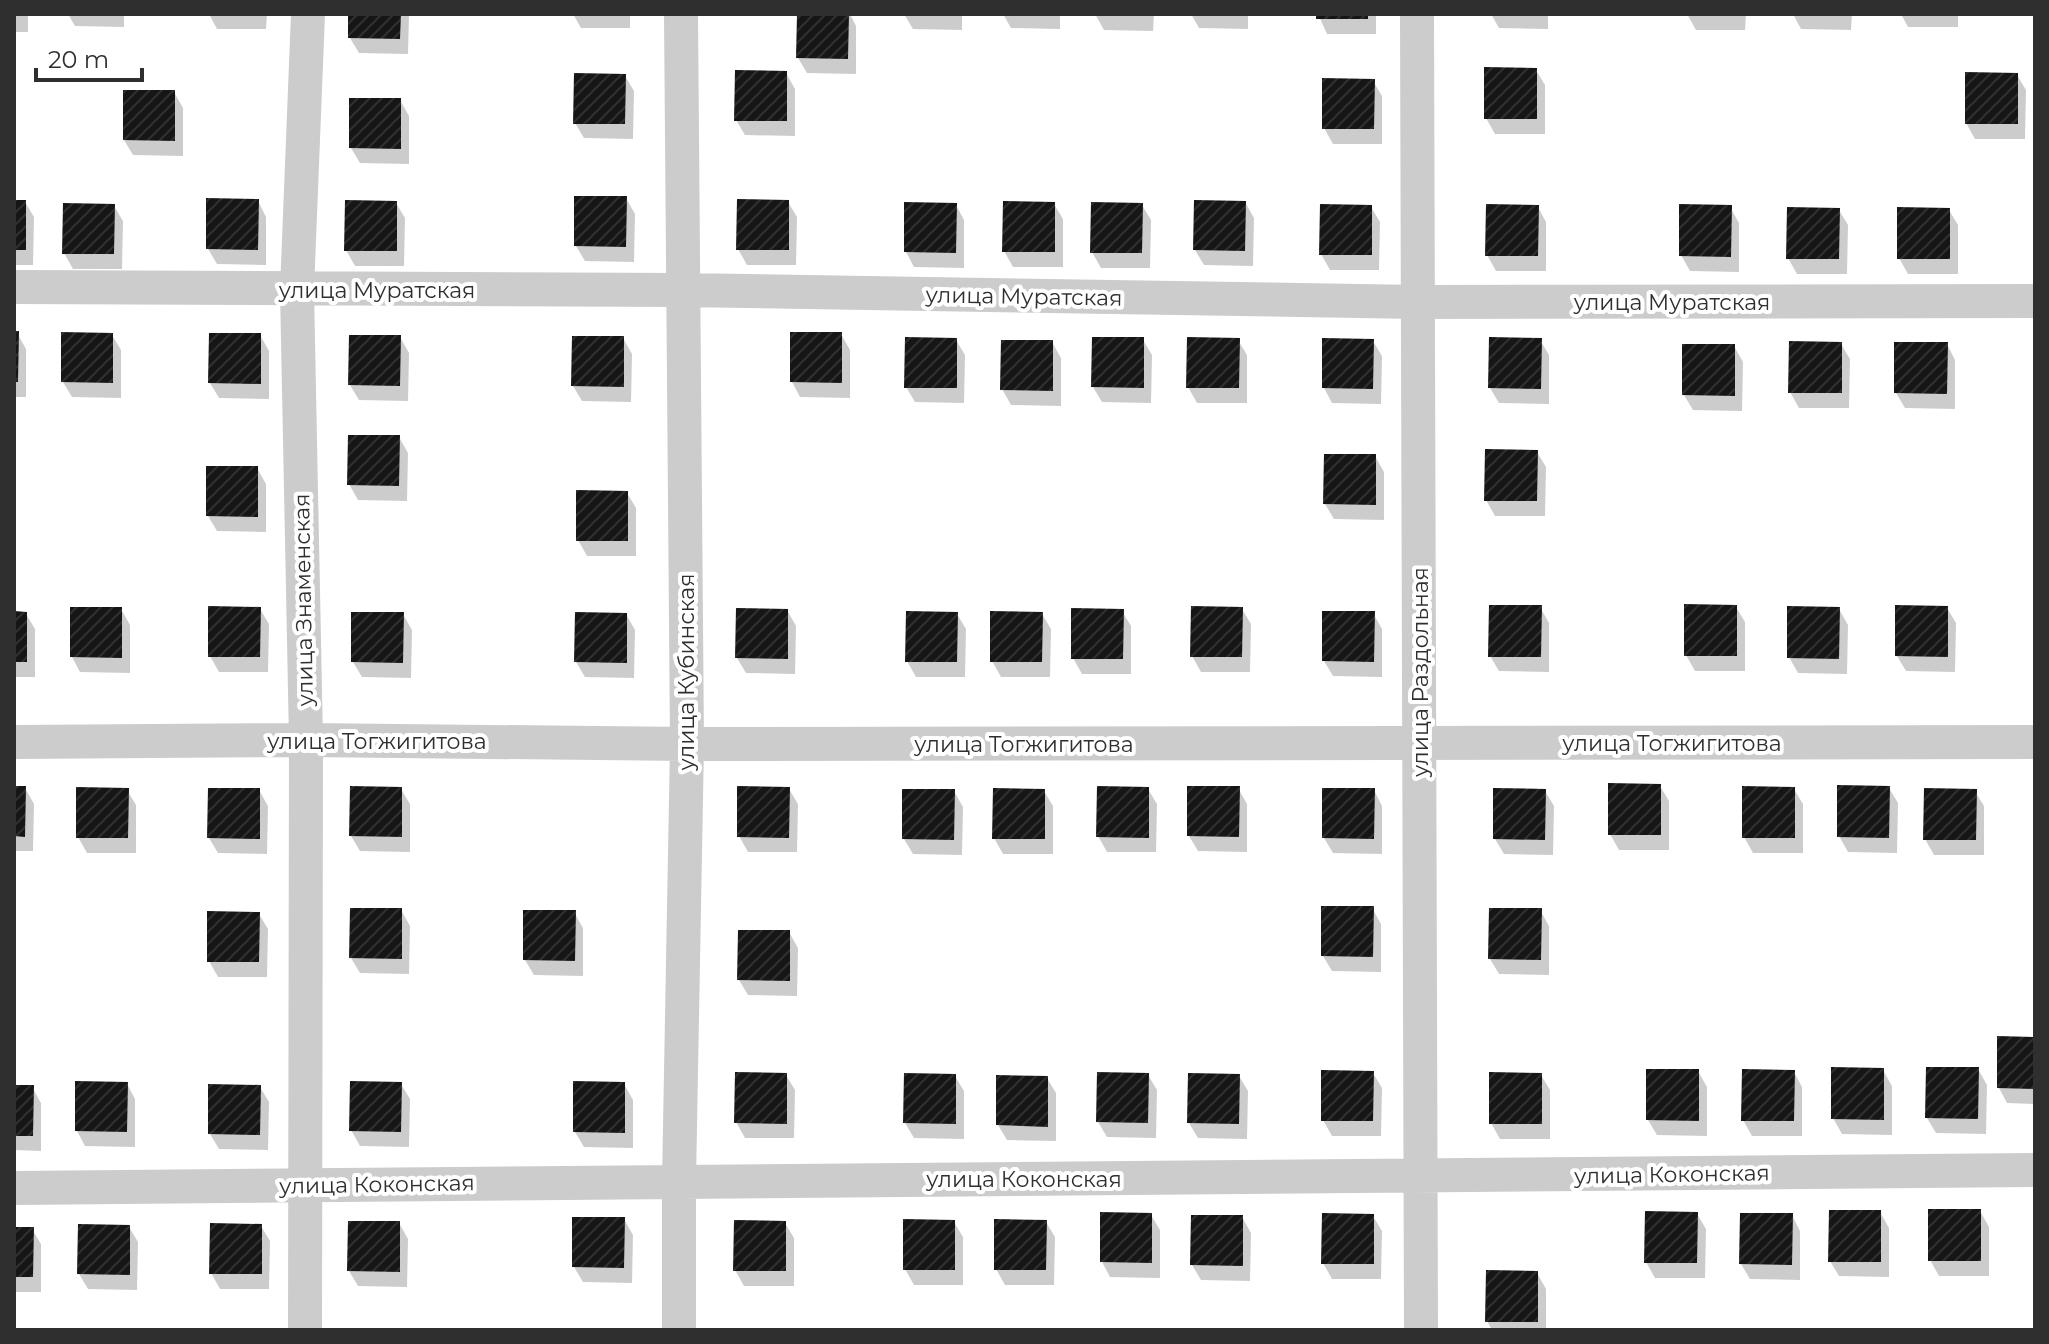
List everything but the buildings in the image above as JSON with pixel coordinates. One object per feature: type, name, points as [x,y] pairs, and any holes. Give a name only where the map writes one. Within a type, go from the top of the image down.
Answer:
[{"type":"street","name":"улица Знаменская","points":[[305,1330],[306,740],[297,290],[308,14]]},
{"type":"street","name":"улица Кубинская","points":[[679,1330],[687,744],[681,14]]},
{"type":"street","name":"улица Раздольная","points":[[1417,14],[1421,1330]]},
{"type":"street","name":"улица Муратская","points":[[14,287],[683,290],[1418,302],[2035,301]]},
{"type":"street","name":"улица Тогжигитова","points":[[14,742],[2035,742]]},
{"type":"street","name":"улица Коконская","points":[[14,1188],[2035,1170]]}]
